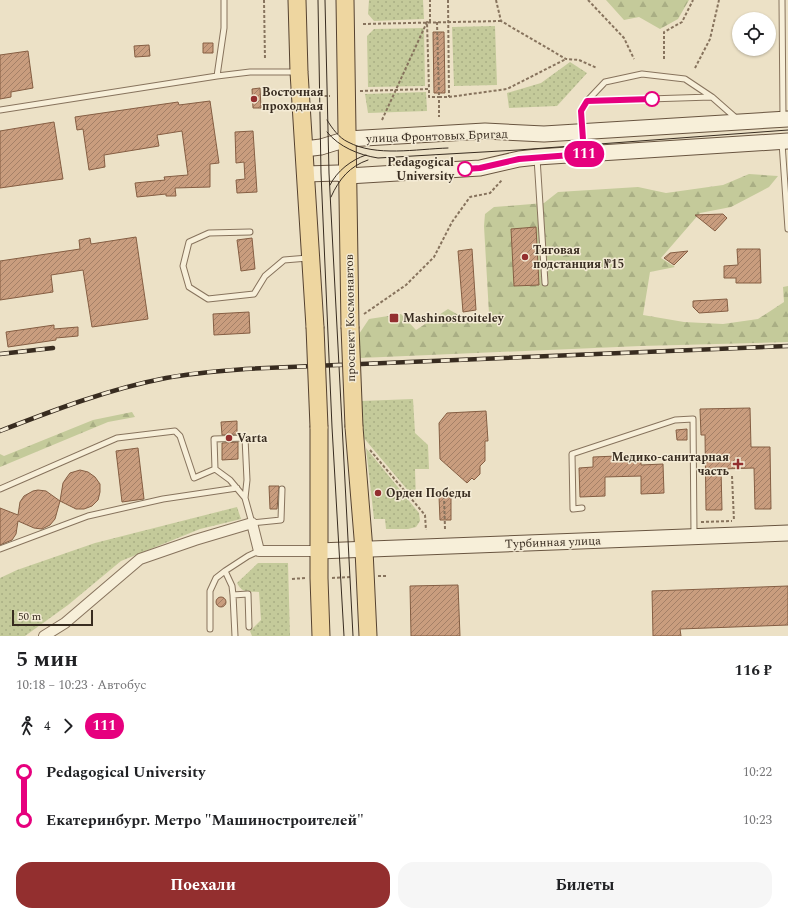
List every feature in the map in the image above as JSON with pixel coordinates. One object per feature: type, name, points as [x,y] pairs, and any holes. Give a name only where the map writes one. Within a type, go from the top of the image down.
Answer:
[{"type":"main road","points":[[297,0],[299,72],[315,327],[319,427],[318,578],[321,636]]},
{"type":"main road","name":"проспект Космонавтов","points":[[345,0],[348,176],[355,322],[354,426],[364,550],[368,636]]},
{"type":"main road","name":"улица Фронтовых Бригад","points":[[304,149],[320,147],[347,139],[485,131],[544,134],[786,120]]},
{"type":"main road","points":[[305,174],[338,173],[348,176],[480,168],[519,159],[537,157],[785,141]]},
{"type":"main road","name":"Турбинная улица","points":[[318,552],[788,533]]},
{"type":"street","points":[[47,635],[65,623],[140,560],[195,540],[252,523],[259,551],[318,552]]},
{"type":"lane","points":[[217,76],[224,28],[224,0]]},
{"type":"lane","points":[[782,0],[786,120]]},
{"type":"lane","points":[[0,110],[217,76],[250,72],[299,72]]},
{"type":"lane","points":[[584,154],[581,111],[587,101],[605,82],[642,74],[685,79],[712,97],[741,123]]},
{"type":"lane","points":[[587,101],[712,97]]},
{"type":"lane","points":[[785,141],[788,229]]},
{"type":"lane","points":[[537,157],[545,283]]},
{"type":"lane","points":[[250,232],[209,233],[189,242],[183,266],[189,288],[208,299],[254,294],[266,276],[284,260],[311,258]]},
{"type":"lane","points":[[582,508],[573,509],[572,454],[675,420],[693,419],[694,537]]},
{"type":"lane","points":[[0,489],[117,438],[175,431],[180,436],[194,478],[215,469]]},
{"type":"lane","points":[[215,469],[214,439],[245,438],[247,480],[245,498],[252,523],[281,520],[282,489]]},
{"type":"lane","points":[[215,469],[230,480],[245,498]]},
{"type":"lane","points":[[0,549],[88,516],[164,499],[237,488]]},
{"type":"lane","points":[[210,629],[210,591],[216,578],[248,556],[259,551]]},
{"type":"lane","points":[[225,571],[232,586],[234,595],[235,636]]},
{"type":"lane","points":[[234,595],[248,594],[249,626]]},
{"type":"path","points":[[264,0],[265,60]]},
{"type":"path","points":[[430,0],[428,22],[429,97],[449,97],[507,89],[566,59]]},
{"type":"path","points":[[448,0],[449,97]]},
{"type":"path","points":[[496,0],[501,21]]},
{"type":"path","points":[[588,0],[624,38],[634,59]]},
{"type":"path","points":[[664,58],[664,32],[682,22],[693,0]]},
{"type":"path","points":[[695,68],[710,39],[719,0]]},
{"type":"path","points":[[363,24],[501,21],[566,59],[579,60],[597,68]]},
{"type":"path","points":[[382,120],[428,22]]},
{"type":"path","points":[[437,22],[439,117]]},
{"type":"path","points":[[357,91],[428,89]]},
{"type":"path","points":[[311,96],[330,96]]},
{"type":"path","points":[[355,322],[406,285],[434,257],[452,222],[470,197],[490,192],[502,180]]},
{"type":"path","points":[[370,449],[425,515],[426,530]]},
{"type":"path","points":[[732,476],[734,521]]},
{"type":"path","points":[[444,496],[445,529]]},
{"type":"path","points":[[292,579],[386,576]]},
{"type":"green space","points":[[369,0],[423,0],[424,19],[374,21],[368,14]]},
{"type":"green space","points":[[606,0],[689,0],[678,19],[660,29],[639,17],[624,20]]},
{"type":"green space","points":[[495,26],[497,85],[454,86],[452,27]]},
{"type":"green space","points":[[424,28],[425,86],[368,87],[367,36],[374,29]]},
{"type":"green space","points":[[570,62],[587,73],[557,106],[509,108],[507,93],[541,83]]},
{"type":"green space","points":[[426,92],[427,111],[368,113],[365,94]]},
{"type":"green space","points":[[749,174],[778,176],[769,187],[731,207],[700,213],[661,258],[675,267],[650,272],[643,315],[684,322],[723,324],[758,319],[784,302],[783,287],[788,286],[788,342],[641,346],[360,358],[357,337],[369,319],[401,314],[416,330],[448,309],[462,317],[478,321],[489,314],[484,226],[485,214],[494,207],[544,203],[558,192],[638,187],[666,193],[723,185]]},
{"type":"green space","points":[[413,399],[415,433],[428,445],[429,469],[415,469],[416,500],[363,437],[361,401]]},
{"type":"green space","points":[[132,412],[135,417],[108,422],[0,467],[0,454],[4,456],[93,420]]},
{"type":"green space","points":[[366,448],[419,513],[420,521],[416,527],[408,529],[386,529],[385,519],[374,519]]},
{"type":"green space","points":[[237,507],[241,519],[200,529],[121,561],[68,605],[25,636],[0,636],[0,578],[17,570],[95,543]]},
{"type":"green space","points":[[258,563],[288,563],[290,636],[252,636],[250,631],[261,620],[259,592],[249,592],[241,589],[237,583]]},
{"type":"building","points":[[433,32],[444,32],[445,93],[434,93]]},
{"type":"building","points":[[203,43],[213,43],[213,53],[203,53]]},
{"type":"building","points":[[149,45],[150,56],[135,57],[134,46]]},
{"type":"building","points":[[28,51],[33,88],[11,92],[11,97],[0,99],[0,55]]},
{"type":"building","name":"Восточная проходная","points":[[260,88],[261,108],[253,108],[252,89]]},
{"type":"building","points":[[210,101],[219,163],[210,164],[210,187],[175,188],[176,196],[166,196],[166,194],[137,197],[135,183],[165,180],[164,177],[188,175],[182,131],[157,135],[159,146],[104,155],[105,167],[89,170],[83,129],[77,130],[75,117],[178,102],[179,105]]},
{"type":"building","points":[[54,122],[63,179],[0,188],[0,131]]},
{"type":"building","points":[[253,131],[257,192],[237,193],[236,180],[245,179],[244,162],[236,163],[235,132]]},
{"type":"building","points":[[723,214],[727,218],[715,231],[695,215]]},
{"type":"building","name":"Тяговая подстанция №15","points":[[536,227],[539,285],[514,286],[511,229]]},
{"type":"building","points":[[136,237],[148,319],[92,327],[83,270],[51,275],[53,292],[0,300],[0,261],[80,249],[79,240],[90,238],[91,244]]},
{"type":"building","points":[[252,238],[255,269],[241,271],[237,240]]},
{"type":"building","points":[[472,249],[476,310],[463,312],[458,251]]},
{"type":"building","points":[[737,249],[760,249],[761,283],[736,283],[736,278],[724,278],[724,266],[738,265]]},
{"type":"building","points":[[688,251],[674,265],[664,258],[670,253]]},
{"type":"building","points":[[727,299],[728,311],[699,313],[693,307],[693,301]]},
{"type":"building","points":[[249,312],[250,333],[214,335],[213,314]]},
{"type":"building","points":[[54,325],[54,329],[78,327],[78,336],[56,338],[56,340],[8,347],[6,332]]},
{"type":"building","points":[[750,408],[751,447],[770,447],[771,509],[755,509],[754,468],[721,469],[722,510],[706,510],[705,435],[701,435],[700,409]]},
{"type":"building","points":[[486,411],[488,441],[485,441],[485,461],[480,466],[480,474],[474,480],[472,478],[467,483],[440,459],[439,423],[447,413]]},
{"type":"building","points":[[237,421],[237,434],[222,435],[221,422]]},
{"type":"building","points":[[687,429],[687,440],[677,440],[676,430]]},
{"type":"building","points":[[238,442],[238,459],[222,460],[222,443]]},
{"type":"building","points":[[138,448],[144,499],[122,502],[116,451]]},
{"type":"building","points":[[641,455],[641,465],[663,464],[664,493],[641,494],[641,476],[605,477],[605,496],[580,497],[579,468],[593,467],[593,457]]},
{"type":"building","points":[[80,470],[88,472],[95,477],[100,484],[98,500],[92,506],[84,509],[76,509],[60,501],[63,483],[70,473]]},
{"type":"building","points":[[269,486],[279,486],[277,509],[270,509]]},
{"type":"building","points":[[38,490],[46,491],[60,501],[55,519],[50,525],[42,529],[34,528],[18,521],[16,534],[12,540],[0,545],[0,508],[18,515],[20,502],[24,496]]},
{"type":"building","points":[[439,496],[451,496],[451,520],[440,520]]},
{"type":"building","points":[[458,585],[460,636],[411,636],[410,586]]},
{"type":"building","points":[[788,586],[788,625],[680,629],[681,636],[653,636],[652,591]]},
{"type":"building","points":[[219,597],[223,597],[225,598],[225,606],[219,607],[216,604],[216,600]]},
{"type":"tram line","points":[[318,0],[321,173],[332,427],[344,636]]},
{"type":"tram line","points":[[325,0],[329,173],[353,636]]},
{"type":"tram line","points":[[327,120],[342,138],[359,147],[384,151],[448,148]]},
{"type":"tram line","points":[[327,132],[337,142],[350,150],[378,158],[518,150],[788,130]]},
{"type":"tram line","points":[[330,185],[336,175],[345,167],[366,155]]},
{"type":"tram line","points":[[331,197],[341,179],[350,170],[368,160]]},
{"type":"railway","points":[[0,431],[103,394],[166,378],[206,372],[245,369],[788,346]]},
{"type":"railway","points":[[0,354],[53,348]]},
{"type":"bus line","name":"111","points":[[465,169],[480,168],[519,159],[584,154],[581,111],[587,101],[652,99]]},
{"type":"place","name":"Восточная проходная","points":[[254,99]]},
{"type":"place","name":"Pedagogical University","points":[[465,169]]},
{"type":"place","name":"Тяговая подстанция №15","points":[[525,257]]},
{"type":"place","name":"Mashinostroiteley","points":[[394,318]]},
{"type":"place","name":"Varta","points":[[229,438]]},
{"type":"place","name":"Медико-санитарная часть","points":[[738,464]]},
{"type":"place","name":"Орден Победы","points":[[378,493]]}]
